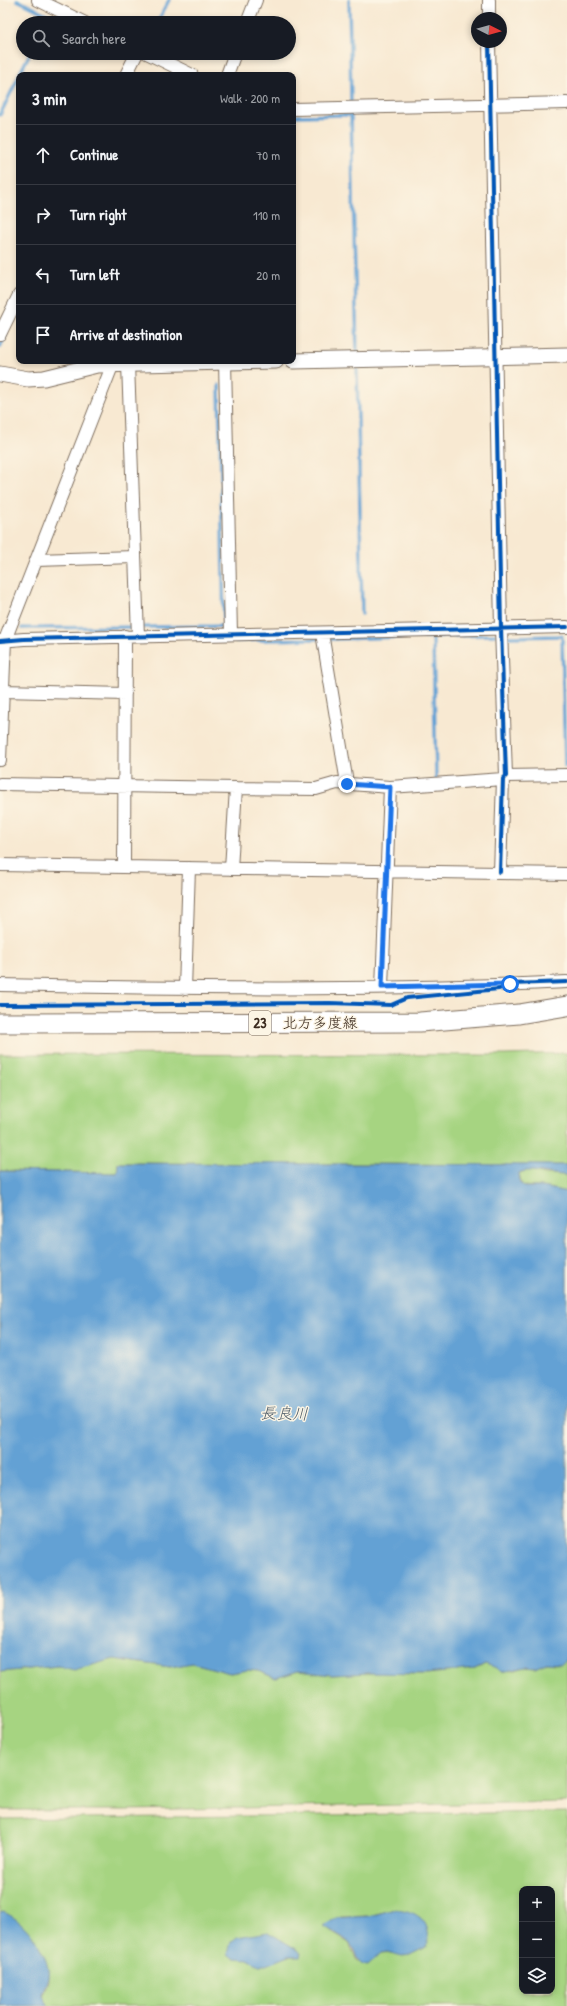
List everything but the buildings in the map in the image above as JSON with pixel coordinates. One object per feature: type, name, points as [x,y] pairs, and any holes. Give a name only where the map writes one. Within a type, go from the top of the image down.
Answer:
[{"type":"main road","points":[[519,1014],[567,1006]]},
{"type":"main road","name":"23","points":[[519,1014],[567,1014]]},
{"type":"main road","name":"北方多度線","points":[[0,1023],[420,1022],[519,1014]]},
{"type":"street","points":[[250,16],[256,0]]},
{"type":"street","points":[[489,0],[489,12]]},
{"type":"street","points":[[42,1],[71,16]]},
{"type":"street","points":[[490,48],[504,778],[500,872]]},
{"type":"street","points":[[128,72],[134,60]]},
{"type":"street","points":[[161,60],[186,72]]},
{"type":"street","points":[[228,72],[232,60]]},
{"type":"street","points":[[296,109],[567,103]]},
{"type":"street","points":[[0,334],[16,301]]},
{"type":"street","points":[[296,361],[567,355]]},
{"type":"street","points":[[0,374],[28,379],[44,378],[111,364]]},
{"type":"street","points":[[118,364],[134,558],[138,636]]},
{"type":"street","points":[[0,760],[3,691],[3,640],[118,364]]},
{"type":"street","points":[[225,364],[231,634]]},
{"type":"street","points":[[36,560],[134,558]]},
{"type":"street","points":[[3,640],[567,627]]},
{"type":"street","points":[[322,632],[347,784]]},
{"type":"street","points":[[124,866],[125,636]]},
{"type":"street","points":[[3,691],[125,694]]},
{"type":"street","points":[[0,784],[316,789],[337,783],[390,787],[504,778],[567,775]]},
{"type":"street","points":[[382,987],[390,787]]},
{"type":"street","points":[[231,869],[236,788]]},
{"type":"street","points":[[0,865],[567,874]]},
{"type":"street","points":[[185,989],[189,868]]},
{"type":"street","points":[[0,985],[185,989],[382,987],[567,982]]},
{"type":"green space","points":[[567,1053],[567,1165],[118,1163],[118,1173],[0,1171],[0,1054],[504,1055]]},
{"type":"green space","points":[[529,1170],[545,1174],[567,1175],[567,1192],[543,1187],[522,1186],[519,1173]]},
{"type":"green space","points":[[114,1659],[170,1667],[193,1663],[230,1673],[248,1670],[258,1671],[276,1678],[298,1671],[332,1675],[368,1673],[426,1674],[475,1669],[485,1664],[511,1671],[525,1667],[535,1668],[546,1663],[555,1664],[567,1660],[567,1802],[127,1810],[0,1810],[0,1672],[58,1666],[74,1669]]},
{"type":"green space","points":[[567,1812],[567,2006],[49,2006],[42,1996],[48,1981],[48,1969],[3,1912],[0,1913],[0,1819]],"holes":[[[396,1909],[411,1955],[381,1953],[374,1960],[357,1961],[349,1943],[331,1932],[340,1917],[368,1916]],[[281,1940],[295,1950],[295,1956],[288,1956],[266,1963],[255,1962],[248,1959]]]},
{"type":"water","name":"長良川","points":[[118,1163],[567,1165],[567,1175],[535,1171],[523,1171],[519,1173],[520,1183],[525,1187],[543,1187],[567,1192],[567,1660],[561,1664],[546,1663],[535,1668],[525,1667],[501,1672],[497,1668],[485,1664],[475,1669],[426,1674],[368,1673],[332,1675],[298,1671],[276,1678],[258,1671],[248,1670],[230,1673],[193,1663],[170,1667],[114,1659],[74,1670],[58,1666],[0,1672],[0,1171],[117,1173]]},
{"type":"water","points":[[396,1909],[411,1912],[422,1920],[428,1931],[427,1947],[411,1955],[402,1956],[387,1952],[381,1953],[368,1965],[361,1963],[358,1960],[353,1948],[348,1942],[324,1926],[339,1918],[368,1916]]},
{"type":"water","points":[[3,1912],[18,1921],[32,1935],[43,1952],[48,1973],[42,1995],[49,2006],[0,2006],[0,1913]]},
{"type":"water","points":[[268,1932],[301,1952],[300,1956],[288,1956],[266,1965],[259,1965],[248,1959],[233,1958],[228,1954],[231,1942],[237,1937]]},
{"type":"waterway","points":[[17,0],[50,16]]},
{"type":"waterway","points":[[161,16],[169,0]]},
{"type":"waterway","points":[[349,0],[351,102]]},
{"type":"waterway","points":[[20,72],[26,60]]},
{"type":"waterway","points":[[0,115],[16,82]]},
{"type":"waterway","points":[[351,112],[357,353]]},
{"type":"waterway","points":[[296,116],[351,115]]},
{"type":"waterway","points":[[0,347],[6,334]]},
{"type":"waterway","points":[[357,366],[362,614]]},
{"type":"waterway","points":[[219,385],[224,629]]},
{"type":"waterway","points":[[142,627],[224,626]]},
{"type":"waterway","points":[[22,628],[131,627]]},
{"type":"waterway","points":[[329,642],[328,639],[495,635]]},
{"type":"waterway","points":[[508,637],[562,636],[565,766]]},
{"type":"waterway","points":[[433,637],[436,779]]},
{"type":"waterway","points":[[224,639],[224,641],[317,639]]},
{"type":"cycle path","points":[[489,48],[501,628],[506,776],[503,779],[500,872]]},
{"type":"cycle path","points":[[0,641],[24,639],[567,627]]},
{"type":"cycle path","points":[[0,1005],[330,1003],[391,1005],[407,998],[499,989],[511,984],[567,982]]},
{"type":"route","points":[[347,784],[390,787],[382,987],[510,984]]}]
